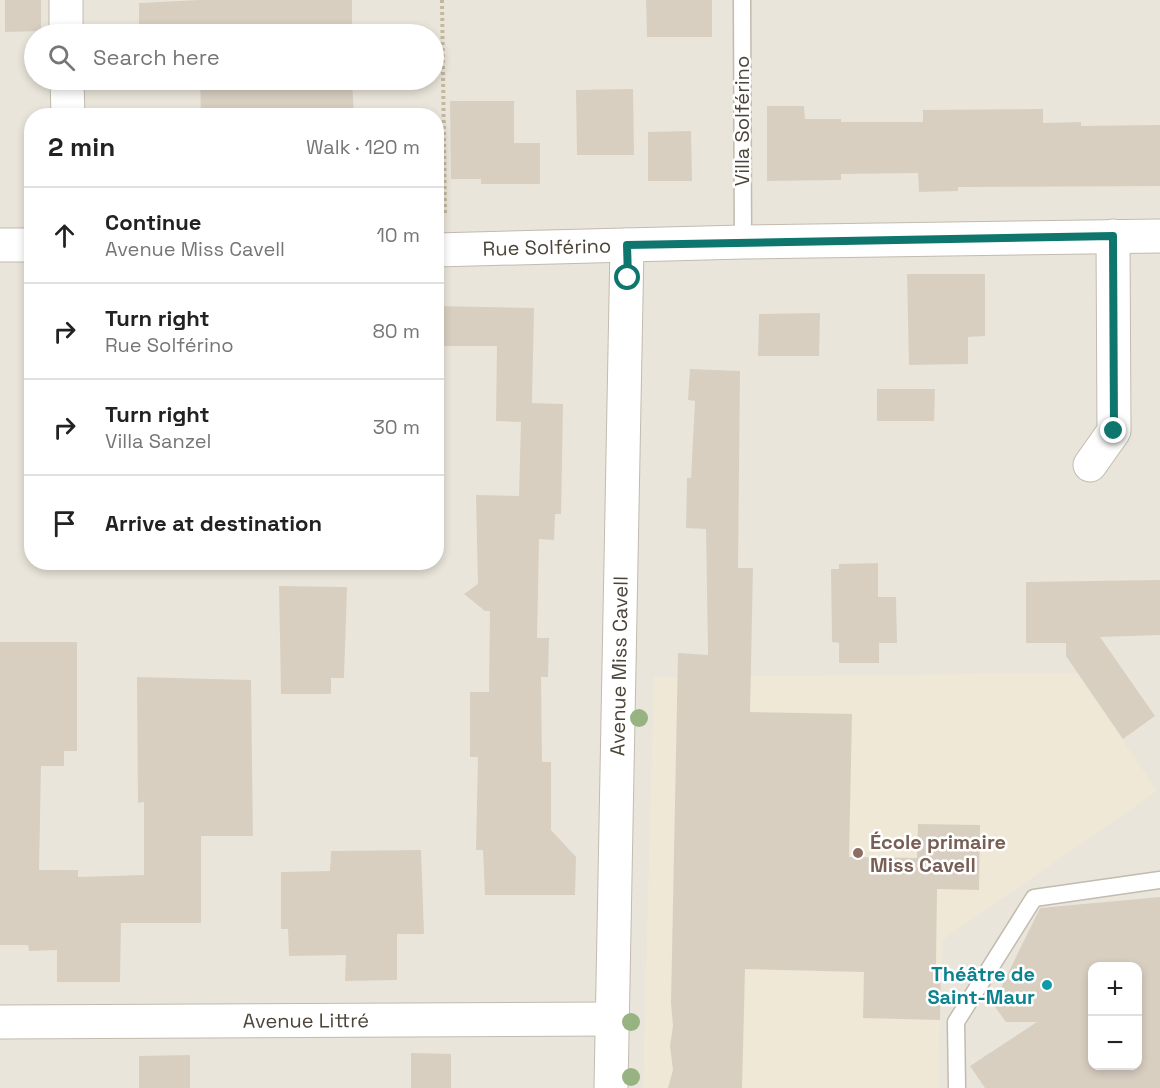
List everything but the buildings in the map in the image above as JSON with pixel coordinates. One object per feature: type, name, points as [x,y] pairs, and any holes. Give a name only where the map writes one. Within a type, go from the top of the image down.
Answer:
[{"type":"street","points":[[66,0],[66,24]]},
{"type":"street","points":[[67,90],[68,108]]},
{"type":"street","points":[[1090,465],[1114,431],[1113,236]]},
{"type":"street","name":"Rue Solférino","points":[[444,250],[742,242],[1160,236]]},
{"type":"street","points":[[0,245],[24,245]]},
{"type":"street","name":"Avenue Miss Cavell","points":[[611,1088],[627,245]]},
{"type":"street","name":"Avenue Littré","points":[[0,1022],[612,1019]]},
{"type":"lane","name":"Villa Solférino","points":[[742,0],[742,242]]},
{"type":"lane","points":[[957,1088],[956,1022],[1034,898],[1160,880]]},
{"type":"path","points":[[442,0],[442,24]]},
{"type":"path","points":[[442,90],[442,108]]},
{"type":"shaded area","points":[[0,0],[1160,0],[1160,1088],[0,1088]]},
{"type":"shaded area","name":"École primaire Miss Cavell","points":[[1077,673],[1157,791],[942,940],[938,1088],[643,1088],[654,677]]},
{"type":"place","name":"École primaire Miss Cavell","points":[[858,853]]},
{"type":"place","name":"Théâtre de Saint-Maur","points":[[1047,985]]},
{"type":"route","points":[[628,278],[627,245],[1113,236],[1114,431]]}]
